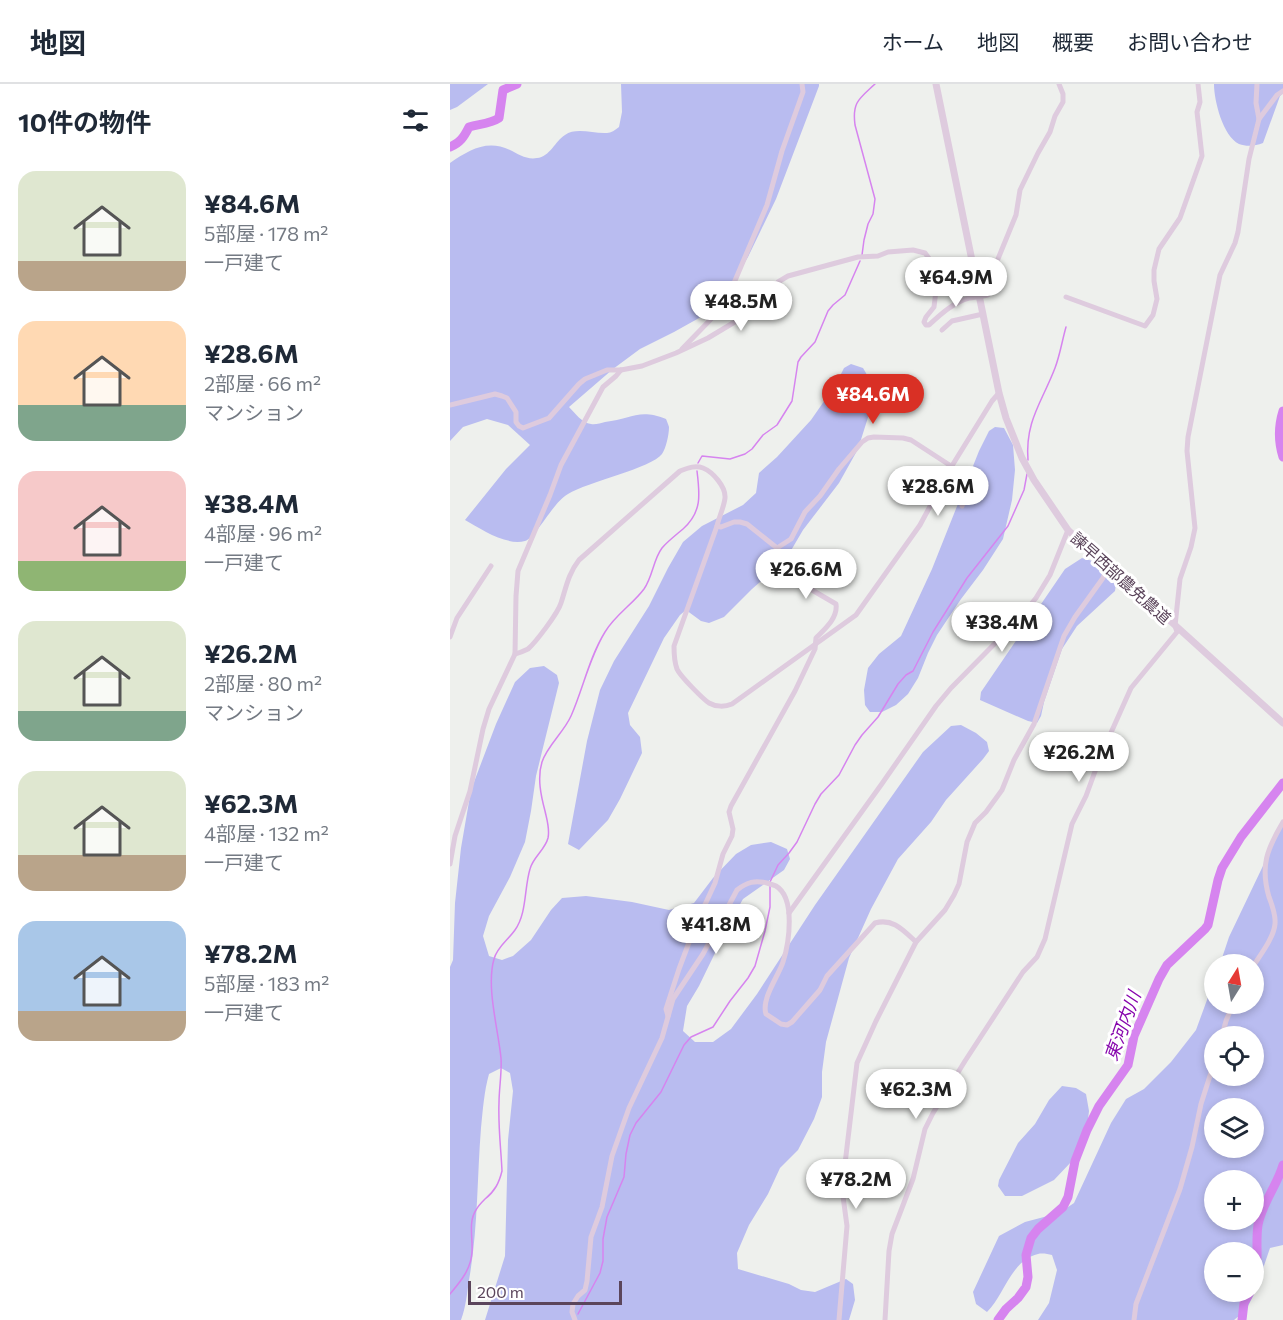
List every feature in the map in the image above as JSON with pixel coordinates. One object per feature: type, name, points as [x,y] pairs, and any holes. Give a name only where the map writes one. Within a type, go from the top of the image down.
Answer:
[{"type":"street","points":[[679,352],[713,317],[734,283],[767,205],[782,151],[803,92],[802,84]]},
{"type":"street","name":"諫早西部農免農道","points":[[936,84],[999,393],[1022,458],[1068,530],[1283,723]]},
{"type":"street","points":[[450,405],[495,394],[507,398],[516,412],[516,422],[519,426],[529,427],[549,418],[585,379],[607,370],[642,366],[679,352],[759,311],[778,282],[788,276],[852,258],[913,250],[925,253],[931,261],[937,282],[934,307],[926,317],[924,322],[926,325],[961,301],[988,295],[993,271],[1016,215],[1020,190],[1063,102],[1059,84]]},
{"type":"street","points":[[1066,297],[1145,326],[1153,315],[1157,299],[1154,270],[1159,249],[1180,218],[1202,156],[1197,112],[1200,102],[1198,84]]},
{"type":"street","points":[[1257,84],[1256,103],[1259,119]]},
{"type":"street","points":[[885,1320],[892,1234],[913,1179],[925,1129],[965,1061],[1023,972],[1041,950],[1072,824],[1086,796],[1101,755],[1131,688],[1177,632],[1175,626],[1180,579],[1194,538],[1195,528],[1187,451],[1188,437],[1220,275],[1238,232],[1249,159],[1259,119],[1277,95],[1283,91]]},
{"type":"street","points":[[942,330],[952,321],[983,314]]},
{"type":"street","points":[[450,864],[455,836],[470,791],[489,709],[515,654],[518,572],[561,465],[603,387],[621,370]]},
{"type":"street","points":[[515,654],[527,649],[533,643],[561,606],[568,579],[579,560],[680,471],[692,466],[703,468],[722,486],[725,497],[717,526],[674,646],[674,658],[680,675],[710,704],[726,706],[732,704],[856,615],[920,525],[951,466],[999,393]]},
{"type":"street","points":[[777,548],[791,539],[805,512],[854,451],[868,438],[911,440],[951,466],[971,482],[962,506]]},
{"type":"street","points":[[668,1016],[666,1009],[678,969],[715,883],[723,854],[732,836],[733,829],[729,812],[731,806],[791,699],[815,649],[816,638],[826,628],[837,610],[836,604],[800,583],[777,548],[747,524],[734,522],[721,527],[717,526]]},
{"type":"street","points":[[789,913],[936,706],[1036,598],[1050,575],[1068,530]]},
{"type":"street","points":[[450,637],[458,618],[491,567]]},
{"type":"street","points":[[840,1320],[847,1226],[842,1189],[857,1063],[916,942],[945,910],[954,895],[959,884],[967,842],[975,823],[1002,790],[1014,760],[1034,724],[1064,636],[1103,578],[1107,567]]},
{"type":"street","points":[[1260,954],[1276,921],[1265,872],[1268,851],[1283,822]]},
{"type":"street","points":[[575,1320],[572,1312],[573,1304],[585,1290],[591,1237],[602,1207],[612,1156],[629,1108],[662,1038],[673,999],[703,954],[736,890],[743,885],[758,881],[775,885],[782,891],[787,901],[788,943],[764,1009],[766,1014],[781,1024],[787,1025],[792,1022],[820,990],[827,976],[875,923],[882,921],[899,926],[916,942]]},
{"type":"street","points":[[1134,1320],[1136,1304],[1180,1189],[1207,1086]]},
{"type":"shaded area","points":[[450,84],[488,84],[450,110]]},
{"type":"shaded area","points":[[621,84],[819,84],[819,86],[776,199],[748,257],[717,308],[640,349],[569,407],[582,420],[593,424],[642,414],[666,419],[669,427],[662,454],[633,470],[568,494],[556,504],[534,534],[525,541],[502,539],[465,520],[506,469],[530,445],[508,425],[487,419],[463,427],[450,441],[450,163],[471,150],[486,146],[502,147],[526,157],[537,158],[545,155],[561,138],[574,131],[612,132],[619,127],[622,112]]},
{"type":"shaded area","points":[[1214,84],[1283,84],[1283,93],[1263,143],[1245,146],[1233,140],[1228,134],[1220,117]]},
{"type":"shaded area","points":[[851,364],[863,368],[873,385],[871,408],[858,449],[839,483],[803,530],[786,559],[724,617],[709,623],[701,621],[686,610],[680,615],[664,638],[628,713],[630,725],[640,737],[642,753],[620,799],[608,820],[579,850],[568,844],[587,741],[600,690],[614,661],[649,606],[683,542],[702,526],[743,505],[756,493],[759,473],[811,420],[836,384],[844,368]]},
{"type":"shaded area","points":[[995,427],[1004,428],[1013,445],[1015,470],[1012,500],[1003,539],[937,635],[918,678],[908,694],[896,705],[882,712],[870,712],[865,705],[864,690],[868,668],[879,654],[901,636],[932,569],[979,451],[989,431]]},
{"type":"shaded area","points":[[1082,558],[1096,562],[1116,584],[1115,591],[1077,626],[1062,649],[1037,723],[980,700],[981,692],[1065,569]]},
{"type":"shaded area","points":[[544,666],[557,675],[559,683],[536,776],[525,842],[510,877],[489,916],[483,936],[489,956],[502,960],[513,956],[531,940],[562,898],[586,896],[669,910],[694,903],[713,878],[736,854],[751,845],[771,842],[787,849],[790,859],[784,870],[743,899],[730,922],[687,1006],[683,1031],[695,1042],[713,1042],[731,1029],[923,752],[951,726],[961,725],[987,742],[989,751],[898,859],[871,909],[849,958],[826,1042],[822,1072],[822,1097],[814,1119],[798,1150],[780,1168],[768,1194],[749,1225],[737,1253],[738,1269],[789,1284],[801,1290],[815,1292],[846,1279],[853,1284],[855,1300],[849,1320],[485,1320],[505,1256],[508,1140],[513,1091],[510,1073],[501,1068],[489,1074],[485,1094],[474,1242],[465,1305],[461,1320],[450,1320],[450,967],[453,960],[455,903],[461,848],[471,790],[515,682],[530,668]]},
{"type":"shaded area","points":[[1283,824],[1283,1245],[1270,1248],[1264,1266],[1264,1242],[1204,1242],[1204,1302],[1250,1302],[1246,1310],[1234,1320],[1038,1320],[1049,1303],[1057,1270],[1052,1255],[1038,1254],[1021,1263],[987,1312],[976,1304],[973,1292],[999,1236],[1025,1222],[1059,1213],[1074,1203],[1111,1123],[1126,1099],[1144,1089],[1171,1062],[1196,1030],[1204,1008],[1204,1014],[1264,1014],[1264,954],[1223,954],[1229,937]]},
{"type":"shaded area","points":[[1062,1086],[1076,1088],[1086,1094],[1089,1111],[1087,1128],[1072,1161],[1054,1180],[1022,1196],[1005,1196],[998,1186],[999,1180],[1018,1143],[1035,1124],[1049,1100]]},
{"type":"waterway","points":[[450,147],[461,139],[469,127],[499,118],[503,90],[517,84]]},
{"type":"waterway","points":[[862,255],[875,199],[855,125],[855,111],[858,102],[875,84]]},
{"type":"waterway","points":[[698,463],[702,456],[730,459],[745,454],[763,435],[777,425],[792,401],[798,362],[815,342],[828,311],[845,295],[860,261]]},
{"type":"waterway","points":[[1028,460],[1029,434],[1032,423],[1055,368],[1066,327]]},
{"type":"waterway","name":"東河内川","points":[[1283,411],[1279,434],[1283,457]]},
{"type":"waterway","points":[[450,1294],[470,1264],[471,1225],[474,1215],[496,1187],[502,1171],[499,1129],[501,1058],[492,995],[492,970],[498,951],[512,934],[522,916],[530,869],[548,838],[548,824],[540,787],[542,762],[571,716],[605,632],[644,589],[662,548],[694,516],[699,495],[697,471]]},
{"type":"waterway","points":[[770,882],[778,865],[797,842],[821,794],[839,775],[855,745],[878,717],[898,684],[913,671],[933,632],[967,578],[1008,526],[1024,490],[1027,474]]},
{"type":"waterway","name":"東河内川","points":[[998,1320],[1026,1287],[1028,1277],[1026,1255],[1031,1238],[1063,1207],[1068,1197],[1075,1161],[1087,1130],[1099,1106],[1128,1065],[1134,1036],[1159,979],[1167,965],[1208,925],[1222,868],[1241,837],[1283,783]]},
{"type":"waterway","points":[[578,1314],[600,1273],[607,1217],[624,1177],[630,1135],[636,1123],[661,1092],[684,1045],[691,1037],[713,1027],[755,966],[770,907],[770,886]]},
{"type":"waterway","points":[[1257,1242],[1260,1217],[1283,1165]]},
{"type":"waterway","points":[[1242,1320],[1245,1302]]}]
